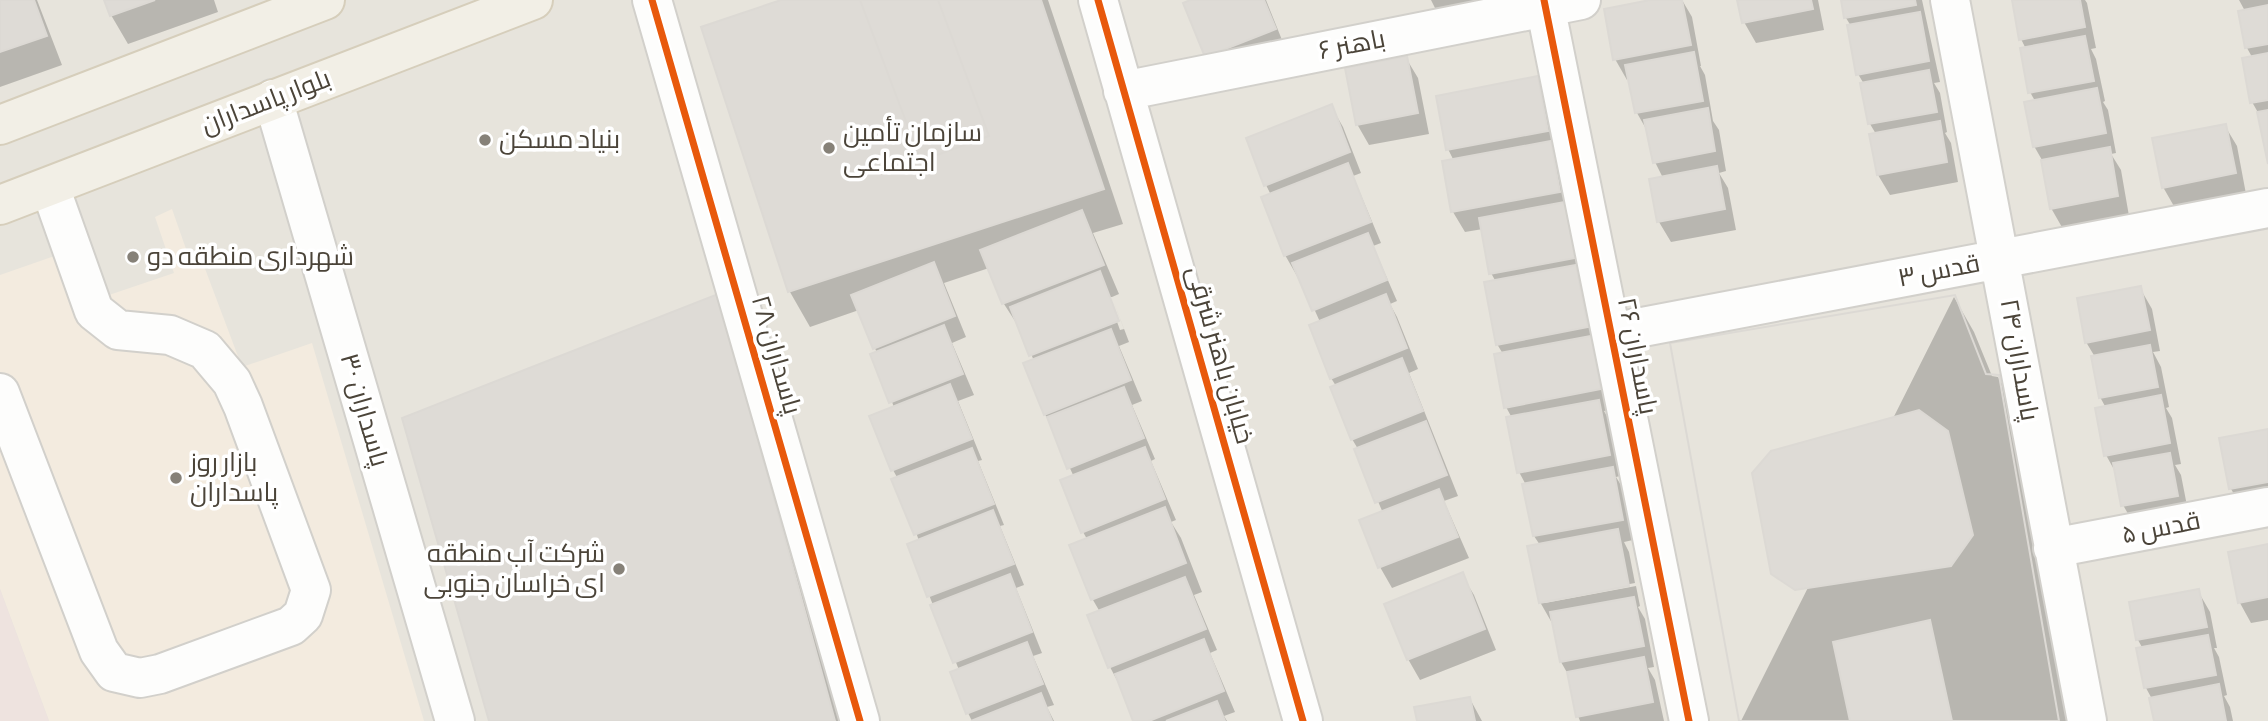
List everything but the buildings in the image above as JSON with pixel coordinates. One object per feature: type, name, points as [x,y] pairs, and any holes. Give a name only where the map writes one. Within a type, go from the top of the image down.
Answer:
[{"type":"main road","points":[[0,125],[256,13],[325,0]]},
{"type":"main road","name":"بلوار پاسداران","points":[[0,205],[533,0]]},
{"type":"street","name":"پاسداران ۲۸","points":[[652,0],[860,721]]},
{"type":"street","name":"خیابان باهنر شرقی","points":[[1098,0],[1303,721]]},
{"type":"street","name":"پاسداران ۲۴","points":[[1950,0],[2087,721]]},
{"type":"street","name":"باهنر ۶","points":[[1123,91],[1557,2]]},
{"type":"street","name":"پاسداران ۲۶","points":[[1557,2],[1611,333],[1689,721]]},
{"type":"street","name":"پاسداران ۳۰","points":[[273,99],[455,721]]},
{"type":"street","points":[[0,393],[99,651],[114,672],[140,678],[160,674],[291,626],[303,615],[312,590],[232,382],[205,350],[170,335],[118,330],[94,312],[50,187]]},
{"type":"street","name":"قدس ۳","points":[[1611,333],[2268,208]]},
{"type":"street","name":"قدس ۵","points":[[2053,548],[2268,507]]},
{"type":"shaded area","points":[[0,0],[2268,0],[2268,721],[0,721]]},
{"type":"shaded area","name":"بازار روز پاسداران","points":[[172,209],[192,266],[204,266],[242,367],[312,343],[424,721],[49,721],[0,589],[0,275],[86,245],[109,295],[174,273],[155,217]]},
{"type":"shaded area","points":[[0,589],[49,721],[0,721]]},
{"type":"cycle path","points":[[652,0],[860,721]]},
{"type":"cycle path","points":[[1098,0],[1303,721]]},
{"type":"cycle path","points":[[1544,0],[1689,721]]},
{"type":"place","name":"بنیاد مسکن","points":[[485,140]]},
{"type":"place","name":"سازمان تأمین اجتماعی","points":[[829,148]]},
{"type":"place","name":"شهرداری منطقه دو","points":[[133,257]]},
{"type":"place","name":"بازار روز پاسداران","points":[[176,478]]},
{"type":"place","name":"شرکت آب منطقه ای خراسان جنوبی","points":[[619,569]]}]
